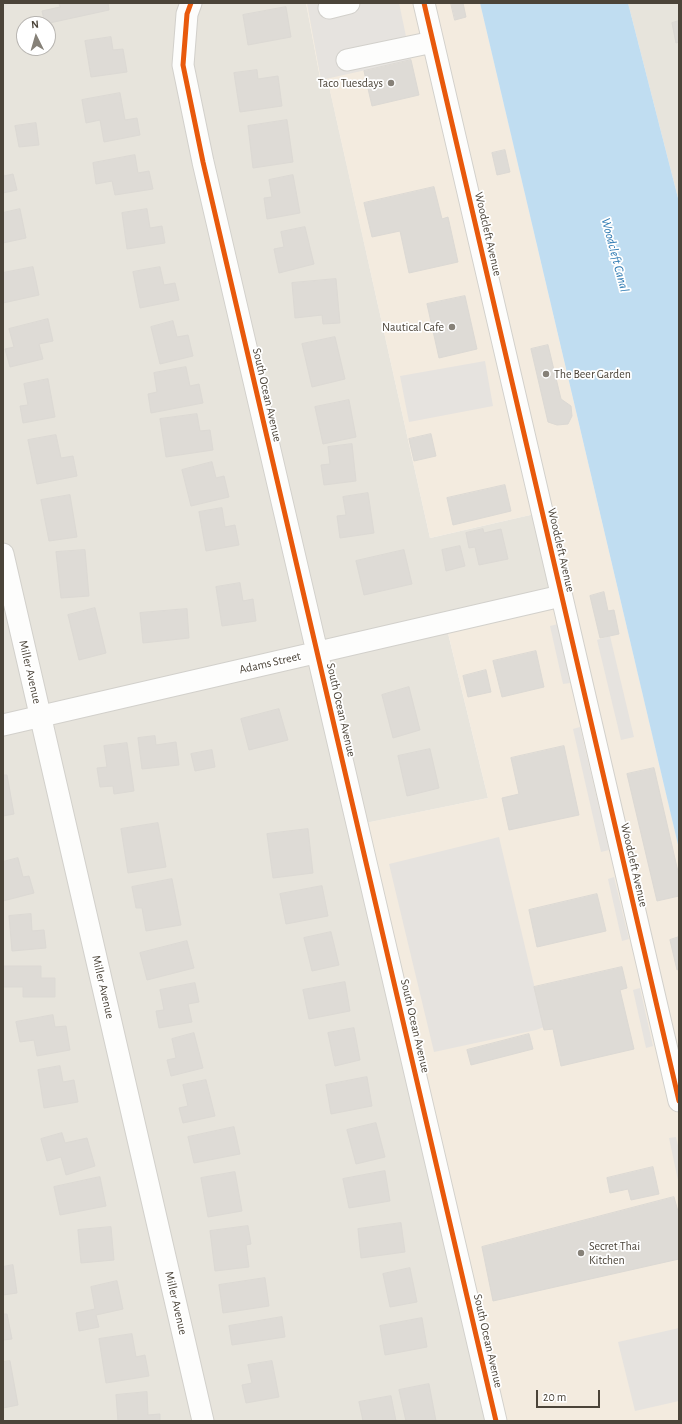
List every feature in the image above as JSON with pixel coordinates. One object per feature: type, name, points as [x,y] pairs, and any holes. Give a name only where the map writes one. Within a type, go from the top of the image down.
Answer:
[{"type":"street","name":"South Ocean Avenue","points":[[191,3],[187,14],[183,65],[202,162],[318,652],[496,1421]]},
{"type":"street","name":"Woodcleft Avenue","points":[[424,3],[679,1101]]},
{"type":"street","points":[[347,60],[433,42]]},
{"type":"street","name":"Miller Avenue","points":[[3,554],[203,1421]]},
{"type":"street","name":"Adams Street","points":[[3,725],[561,596]]},
{"type":"shaded area","points":[[3,3],[306,3],[321,83],[328,81],[430,538],[539,513],[559,600],[446,625],[488,798],[361,824],[495,1421],[3,1421]]},
{"type":"shaded area","points":[[306,3],[480,3],[679,849],[679,1421],[495,1421],[360,824],[488,798],[446,625],[559,600],[539,513],[430,538],[328,82],[321,83]]},
{"type":"shaded area","points":[[307,3],[399,3],[411,60],[321,80]]},
{"type":"shaded area","points":[[628,3],[679,3],[679,202]]},
{"type":"shaded area","points":[[485,361],[493,406],[409,422],[400,376]]},
{"type":"shaded area","points":[[558,624],[570,683],[563,684],[550,626]]},
{"type":"shaded area","points":[[610,636],[634,737],[621,740],[597,640]]},
{"type":"shaded area","points":[[580,727],[609,850],[601,852],[573,729]]},
{"type":"shaded area","points":[[499,837],[544,1027],[434,1052],[389,864]]},
{"type":"shaded area","points":[[614,877],[629,939],[622,941],[608,879]]},
{"type":"shaded area","points":[[640,988],[653,1046],[646,1048],[633,990]]},
{"type":"shaded area","points":[[676,1137],[679,1150],[679,1185],[669,1138]]},
{"type":"shaded area","points":[[679,1328],[679,1401],[635,1411],[618,1342]]},
{"type":"water","name":"Woodcleft Canal","points":[[480,3],[628,3],[679,202],[679,849]]},
{"type":"building","points":[[59,3],[108,3],[109,10],[56,22],[56,16],[43,16],[42,11],[60,7]]},
{"type":"building","points":[[451,3],[463,3],[466,17],[455,20]]},
{"type":"building","points":[[286,7],[291,37],[248,45],[243,15]]},
{"type":"building","points":[[679,21],[679,42],[676,43],[672,23]]},
{"type":"building","points":[[111,37],[113,50],[123,49],[127,72],[91,77],[85,41]]},
{"type":"building","name":"Taco Tuesdays","points":[[411,60],[419,95],[372,106],[364,71]]},
{"type":"building","points":[[257,70],[258,79],[278,76],[282,106],[240,112],[234,73]]},
{"type":"building","points":[[120,93],[125,120],[137,118],[140,135],[104,142],[100,120],[86,123],[82,100]]},
{"type":"building","points":[[287,120],[293,162],[253,168],[248,126]]},
{"type":"building","points":[[36,123],[39,145],[19,147],[15,126]]},
{"type":"building","points":[[505,150],[510,172],[497,175],[492,153]]},
{"type":"building","points":[[135,155],[138,173],[149,171],[153,189],[115,195],[112,181],[96,184],[93,163]]},
{"type":"building","points":[[3,172],[4,176],[13,174],[17,190],[3,193]]},
{"type":"building","points":[[293,175],[300,213],[267,219],[264,198],[272,197],[269,180]]},
{"type":"building","points":[[434,187],[442,219],[448,217],[458,262],[409,273],[400,231],[372,237],[364,203]]},
{"type":"building","points":[[20,209],[26,238],[3,243],[3,213]]},
{"type":"building","points":[[147,209],[150,228],[162,226],[165,243],[127,249],[122,213]]},
{"type":"building","points":[[305,227],[314,264],[279,273],[274,249],[284,247],[281,232]]},
{"type":"building","points":[[33,267],[39,295],[3,303],[3,273]]},
{"type":"building","points":[[160,267],[164,285],[175,283],[179,300],[140,308],[133,272]]},
{"type":"building","points":[[336,279],[340,323],[323,324],[322,315],[295,318],[292,283]]},
{"type":"building","name":"Nautical Cafe","points":[[465,296],[477,349],[439,358],[427,304]]},
{"type":"building","points":[[48,319],[53,341],[39,344],[43,359],[10,367],[5,349],[14,347],[9,329]]},
{"type":"building","points":[[173,321],[177,337],[188,335],[193,356],[160,364],[151,327]]},
{"type":"building","points":[[335,337],[345,379],[312,387],[302,344]]},
{"type":"building","name":"The Beer Garden","points":[[548,345],[561,399],[571,406],[572,416],[568,424],[557,425],[548,422],[531,349]]},
{"type":"building","points":[[186,367],[190,386],[199,384],[203,403],[151,413],[148,394],[157,392],[154,373]]},
{"type":"building","points":[[48,379],[55,417],[23,423],[20,406],[28,405],[24,384]]},
{"type":"building","points":[[349,400],[356,437],[323,444],[315,407]]},
{"type":"building","points":[[197,414],[200,431],[210,430],[213,450],[166,457],[160,419]]},
{"type":"building","points":[[431,434],[436,456],[414,461],[409,439]]},
{"type":"building","points":[[56,435],[61,458],[73,456],[77,476],[37,484],[28,440]]},
{"type":"building","points":[[352,444],[356,481],[324,485],[321,465],[330,464],[328,447]]},
{"type":"building","points":[[212,462],[216,478],[224,476],[229,497],[191,506],[182,470]]},
{"type":"building","points":[[505,485],[511,511],[453,525],[447,498]]},
{"type":"building","points":[[368,493],[374,533],[340,538],[337,516],[346,515],[343,497]]},
{"type":"building","points":[[70,495],[77,537],[49,541],[41,500]]},
{"type":"building","points":[[222,508],[225,527],[235,525],[239,545],[206,551],[199,512]]},
{"type":"building","points":[[483,529],[484,533],[501,529],[508,559],[479,565],[475,547],[469,548],[466,533]]},
{"type":"building","points":[[460,546],[465,566],[446,571],[442,550]]},
{"type":"building","points":[[85,550],[89,596],[61,598],[56,552]]},
{"type":"building","points":[[404,550],[412,584],[364,595],[356,561]]},
{"type":"building","points":[[240,583],[243,601],[253,599],[256,621],[222,626],[216,587]]},
{"type":"building","points":[[604,592],[608,611],[614,610],[619,634],[600,638],[590,596]]},
{"type":"building","points":[[95,608],[106,653],[79,660],[68,615]]},
{"type":"building","points":[[187,609],[189,638],[143,643],[140,613]]},
{"type":"building","points":[[536,651],[544,687],[502,697],[493,661]]},
{"type":"building","points":[[486,670],[491,692],[468,697],[463,676]]},
{"type":"building","points":[[409,687],[420,730],[393,738],[382,695]]},
{"type":"building","points":[[279,709],[288,740],[249,750],[241,719]]},
{"type":"building","points":[[155,736],[156,745],[176,742],[179,765],[142,769],[138,738]]},
{"type":"building","points":[[127,743],[134,791],[114,794],[113,786],[100,787],[97,768],[107,767],[104,746]]},
{"type":"building","points":[[564,746],[579,815],[509,830],[502,798],[519,794],[511,758]]},
{"type":"building","points":[[430,749],[439,788],[407,796],[398,756]]},
{"type":"building","points":[[212,750],[215,767],[195,771],[191,754]]},
{"type":"building","points":[[654,768],[679,876],[679,896],[657,901],[627,774]]},
{"type":"building","points":[[3,775],[7,775],[14,814],[3,816]]},
{"type":"building","points":[[158,823],[166,867],[128,873],[121,829]]},
{"type":"building","points":[[308,829],[313,873],[273,878],[267,834]]},
{"type":"building","points":[[18,858],[23,877],[29,876],[34,893],[3,901],[3,862]]},
{"type":"building","points":[[172,879],[181,925],[146,931],[142,908],[136,908],[132,887]]},
{"type":"building","points":[[322,886],[328,916],[286,924],[280,894]]},
{"type":"building","points":[[597,894],[606,931],[537,947],[529,910]]},
{"type":"building","points":[[31,914],[32,931],[44,930],[46,948],[12,951],[9,916]]},
{"type":"building","points":[[331,932],[339,965],[312,971],[304,938]]},
{"type":"building","points":[[679,937],[679,969],[677,970],[670,940]]},
{"type":"building","points":[[187,941],[194,968],[147,980],[140,953]]},
{"type":"building","points":[[3,966],[41,966],[41,978],[55,978],[55,997],[23,997],[23,987],[3,987]]},
{"type":"building","points":[[622,967],[627,988],[620,990],[634,1049],[561,1066],[553,1029],[544,1030],[534,987]]},
{"type":"building","points":[[345,982],[350,1011],[309,1019],[303,990]]},
{"type":"building","points":[[195,983],[199,1002],[188,1004],[192,1022],[159,1028],[156,1011],[164,1010],[160,990]]},
{"type":"building","points":[[53,1015],[55,1027],[66,1026],[70,1050],[37,1056],[34,1040],[20,1042],[16,1022]]},
{"type":"building","points":[[354,1028],[360,1060],[335,1066],[328,1033]]},
{"type":"building","points":[[194,1033],[203,1068],[171,1076],[167,1060],[176,1058],[172,1039]]},
{"type":"building","points":[[529,1034],[533,1049],[471,1065],[467,1050]]},
{"type":"building","points":[[60,1066],[63,1082],[74,1080],[78,1102],[44,1108],[38,1070]]},
{"type":"building","points":[[367,1077],[372,1106],[331,1114],[326,1085]]},
{"type":"building","points":[[206,1080],[215,1116],[183,1123],[179,1108],[188,1106],[183,1085]]},
{"type":"building","points":[[376,1123],[385,1157],[356,1164],[347,1130]]},
{"type":"building","points":[[234,1127],[240,1154],[194,1163],[188,1137]]},
{"type":"building","points":[[62,1133],[65,1143],[87,1138],[95,1166],[66,1175],[61,1157],[47,1161],[41,1139]]},
{"type":"building","points":[[653,1167],[659,1194],[631,1200],[628,1189],[610,1193],[607,1178]]},
{"type":"building","points":[[385,1171],[390,1201],[349,1208],[343,1179]]},
{"type":"building","points":[[235,1172],[242,1211],[208,1217],[201,1178]]},
{"type":"building","points":[[100,1177],[106,1206],[60,1215],[54,1187]]},
{"type":"building","name":"Secret Thai Kitchen","points":[[674,1197],[679,1215],[679,1259],[493,1301],[482,1247]]},
{"type":"building","points":[[401,1223],[405,1252],[361,1258],[358,1229]]},
{"type":"building","points":[[248,1226],[251,1244],[246,1245],[249,1267],[215,1271],[210,1231]]},
{"type":"building","points":[[111,1227],[114,1260],[81,1263],[78,1230]]},
{"type":"building","points":[[13,1265],[17,1293],[3,1295],[3,1267]]},
{"type":"building","points":[[410,1268],[417,1302],[390,1307],[383,1274]]},
{"type":"building","points":[[265,1278],[269,1306],[223,1313],[219,1285]]},
{"type":"building","points":[[117,1281],[123,1309],[96,1315],[99,1327],[79,1331],[76,1313],[95,1309],[91,1287]]},
{"type":"building","points":[[3,1314],[7,1314],[12,1339],[3,1340]]},
{"type":"building","points":[[282,1317],[285,1337],[232,1345],[229,1326]]},
{"type":"building","points":[[422,1318],[427,1347],[385,1355],[380,1326]]},
{"type":"building","points":[[132,1334],[136,1357],[145,1355],[149,1376],[106,1383],[99,1339]]},
{"type":"building","points":[[10,1361],[18,1405],[3,1408],[3,1362]]},
{"type":"building","points":[[272,1361],[279,1397],[246,1403],[242,1385],[252,1383],[248,1365]]},
{"type":"building","points":[[429,1384],[436,1421],[406,1421],[399,1390]]},
{"type":"building","points":[[147,1392],[148,1415],[160,1414],[160,1421],[118,1421],[116,1395]]},
{"type":"building","points":[[391,1396],[396,1421],[363,1421],[359,1402]]},
{"type":"cycle path","points":[[191,3],[187,14],[183,65],[203,162],[496,1421]]},
{"type":"cycle path","points":[[424,3],[679,1101]]},
{"type":"place","name":"Taco Tuesdays","points":[[391,83]]},
{"type":"place","name":"Nautical Cafe","points":[[452,327]]},
{"type":"place","name":"The Beer Garden","points":[[546,374]]},
{"type":"place","name":"Secret Thai Kitchen","points":[[581,1253]]}]
